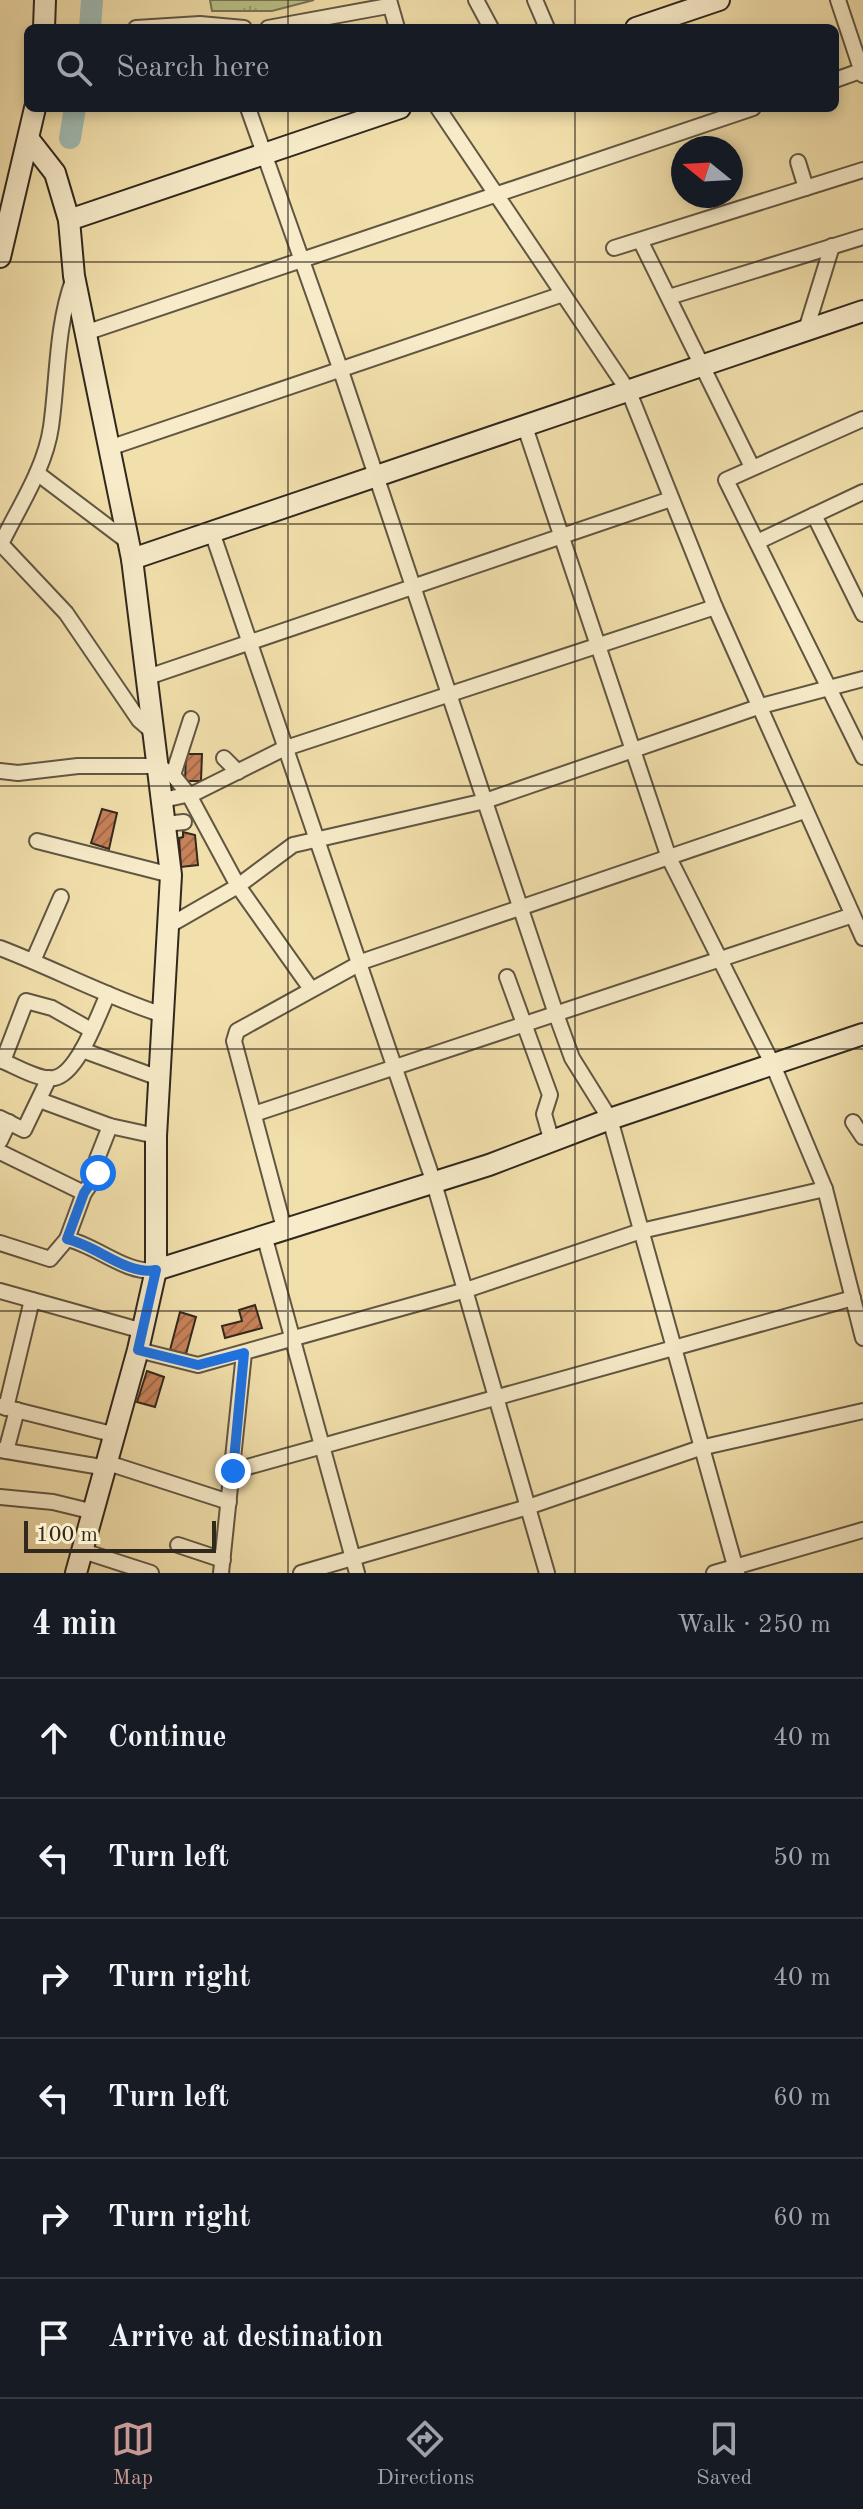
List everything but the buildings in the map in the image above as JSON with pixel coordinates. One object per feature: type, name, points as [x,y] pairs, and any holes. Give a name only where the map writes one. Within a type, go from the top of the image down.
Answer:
[{"type":"street","points":[[44,24],[45,0]]},
{"type":"street","points":[[476,0],[489,24]]},
{"type":"street","points":[[535,0],[545,24]]},
{"type":"street","points":[[648,24],[719,0]]},
{"type":"street","points":[[838,0],[862,72],[839,79]]},
{"type":"street","points":[[287,24],[388,3],[396,24]]},
{"type":"street","points":[[1,251],[30,141],[34,112]]},
{"type":"street","points":[[249,112],[340,368],[556,1014],[572,1058],[610,1119],[736,1570]]},
{"type":"street","points":[[69,220],[388,112]]},
{"type":"street","points":[[441,112],[560,295],[629,392],[715,607],[761,706],[850,916],[863,938]]},
{"type":"street","points":[[88,332],[741,112]]},
{"type":"street","points":[[30,141],[55,173],[69,220],[74,276],[88,332],[129,550],[145,678],[165,770],[163,800],[175,823],[156,1136],[156,1270],[141,1341],[76,1573]]},
{"type":"street","points":[[798,162],[806,188]]},
{"type":"street","points":[[614,248],[863,170]]},
{"type":"street","points":[[669,297],[863,237]]},
{"type":"street","points":[[641,242],[752,467]]},
{"type":"street","points":[[806,330],[832,246]]},
{"type":"street","points":[[74,276],[63,315],[54,374],[51,428],[37,473],[0,545],[66,613],[139,720],[155,734]]},
{"type":"street","points":[[109,448],[560,295]]},
{"type":"street","points":[[129,550],[212,532],[863,311]]},
{"type":"street","points":[[862,753],[726,480],[863,419]]},
{"type":"street","points":[[525,427],[669,858],[773,1065],[825,1189],[855,1290],[863,1338]]},
{"type":"street","points":[[37,473],[129,550]]},
{"type":"street","points":[[757,542],[863,492]]},
{"type":"street","points":[[145,678],[671,499]]},
{"type":"street","points":[[814,515],[863,614]]},
{"type":"street","points":[[212,532],[392,1069],[434,1183],[498,1395],[547,1573]]},
{"type":"street","points":[[163,800],[189,795],[283,749],[715,607]]},
{"type":"street","points":[[170,925],[238,886],[293,845],[485,801],[761,706],[863,679]]},
{"type":"street","points":[[165,770],[191,719]]},
{"type":"street","points":[[224,758],[238,772]]},
{"type":"street","points":[[0,771],[18,773],[78,766],[165,770],[189,795],[238,886],[311,989]]},
{"type":"street","points":[[284,1228],[254,1114],[234,1068],[237,1031],[357,964],[804,811]]},
{"type":"street","points":[[37,841],[171,875]]},
{"type":"street","points":[[33,961],[61,897]]},
{"type":"street","points":[[254,1114],[850,916]]},
{"type":"street","points":[[0,948],[163,1015]]},
{"type":"street","points":[[507,977],[550,1095],[544,1114],[552,1142]]},
{"type":"street","points":[[91,1030],[52,1008],[26,1001],[1,1060],[49,1078],[69,1070],[82,1050],[108,994]]},
{"type":"street","points":[[67,1239],[149,1272],[434,1183],[610,1119],[863,1034]]},
{"type":"street","points":[[82,1050],[159,1078]]},
{"type":"street","points":[[0,1141],[4,1120],[24,1130],[42,1101],[49,1078]]},
{"type":"street","points":[[42,1101],[110,1126],[156,1136]]},
{"type":"street","points":[[853,1122],[863,1137]]},
{"type":"street","points":[[0,1243],[50,1259],[67,1239],[84,1193],[98,1173],[97,1159],[110,1126]]},
{"type":"street","points":[[0,1152],[84,1193]]},
{"type":"street","points":[[0,1291],[32,1300],[198,1365],[466,1290],[641,1231],[825,1189]]},
{"type":"street","points":[[264,1235],[290,1339],[357,1573]]},
{"type":"street","points":[[233,1471],[673,1348],[855,1290]]},
{"type":"street","points":[[32,1300],[8,1408],[3,1450],[107,1465],[229,1502]]},
{"type":"street","points":[[178,1545],[222,1566],[244,1353]]},
{"type":"street","points":[[8,1408],[116,1435]]},
{"type":"street","points":[[301,1573],[528,1507],[700,1448],[863,1411]]},
{"type":"street","points":[[0,1497],[53,1502],[94,1512]]},
{"type":"street","points":[[714,1573],[736,1570],[863,1530]]},
{"type":"street","points":[[83,1551],[151,1573]]},
{"type":"green space","points":[[210,0],[314,0],[272,11],[212,11]]},
{"type":"waterway","points":[[90,24],[92,0]]},
{"type":"waterway","points":[[70,138],[74,112]]},
{"type":"route","points":[[98,1173],[84,1193],[67,1239],[149,1272],[156,1270],[138,1350],[198,1365],[244,1353],[233,1471]]}]
